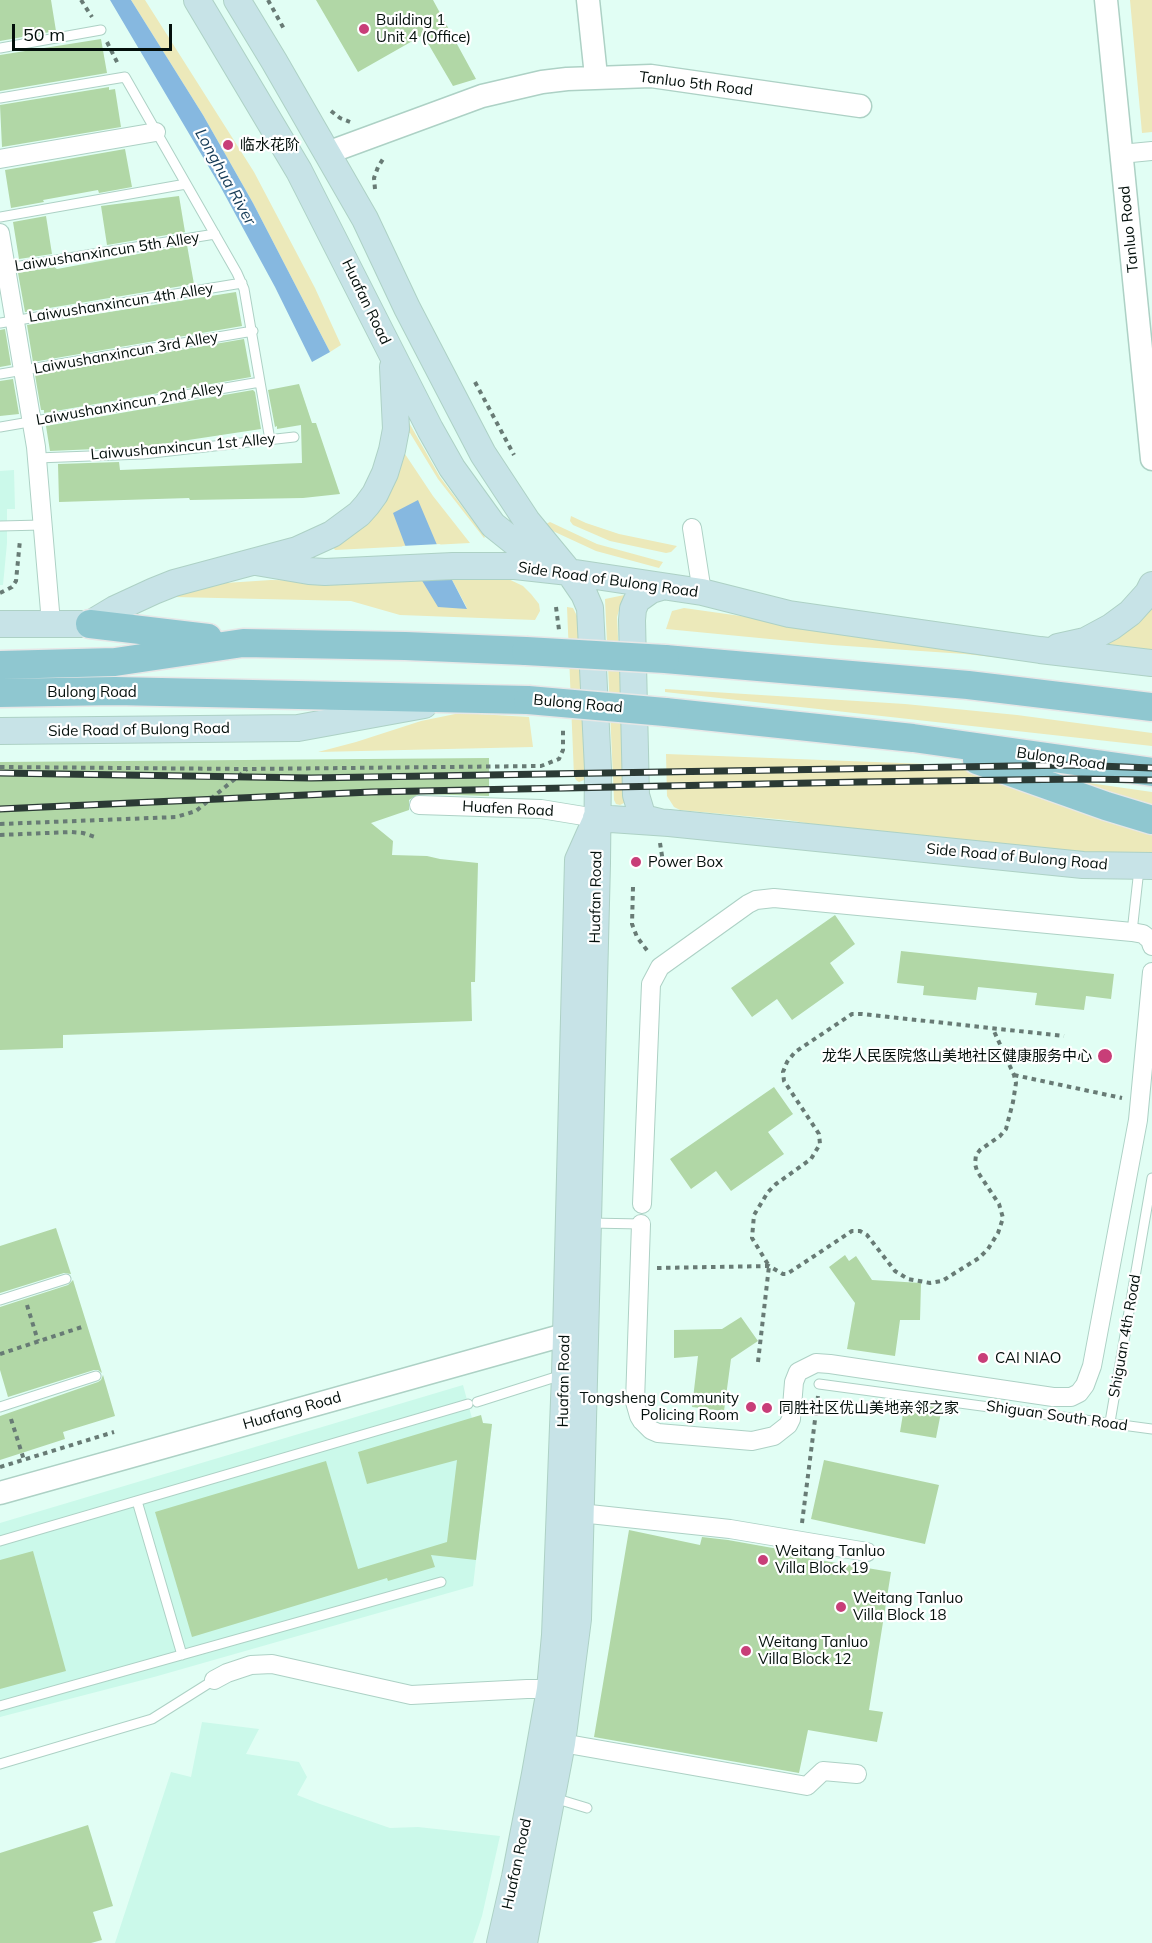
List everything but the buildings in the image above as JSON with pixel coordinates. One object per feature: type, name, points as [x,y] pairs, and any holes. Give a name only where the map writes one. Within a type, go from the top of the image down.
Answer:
[{"type":"main road","name":"Huafan Road","points":[[197,0],[299,171],[452,468],[493,525],[518,545],[569,572]]},
{"type":"main road","name":"Huafan Road","points":[[237,0],[365,219],[426,345],[483,454],[527,521],[569,572],[584,594],[590,608],[598,769],[597,863],[588,1223],[575,1331]]},
{"type":"main road","points":[[256,562],[297,550],[332,534],[359,514],[375,494],[389,461],[396,429],[392,354],[426,345]]},
{"type":"main road","name":"Side Road of Bulong Road","points":[[90,624],[115,609],[154,591],[256,562],[309,572],[453,566],[515,566],[702,592],[789,614],[1040,650],[1152,663]]},
{"type":"main road","points":[[1040,650],[1085,641],[1112,627],[1130,613],[1152,585]]},
{"type":"main road","points":[[660,832],[642,814],[636,795],[632,620],[637,600],[661,587]]},
{"type":"main road","points":[[0,624],[90,624],[243,643]]},
{"type":"main road","name":"Bulong Road","points":[[0,665],[115,662],[243,643],[405,646],[665,659],[968,685],[1152,707]]},
{"type":"main road","name":"Bulong Road","points":[[0,693],[115,691],[528,700],[913,738],[1152,772]]},
{"type":"main road","name":"Side Road of Bulong Road","points":[[0,731],[298,728],[455,698]]},
{"type":"main road","points":[[913,738],[1152,820]]},
{"type":"main road","name":"Huafan Road","points":[[500,1943],[524,1831],[550,1689],[555,1635],[575,1371],[578,860],[596,818]]},
{"type":"main road","name":"Side Road of Bulong Road","points":[[596,818],[660,832],[1083,865],[1146,866]]},
{"type":"main road","name":"Huafan Road","points":[[524,1943],[562,1743],[578,1619],[583,1469],[575,1371]]},
{"type":"street","points":[[588,0],[596,76]]},
{"type":"street","name":"Tanluo Road","points":[[1106,0],[1152,459]]},
{"type":"street","name":"Tanluo 5th Road","points":[[327,153],[482,96],[542,82],[596,76],[651,76],[681,79],[860,106]]},
{"type":"street","points":[[0,159],[156,132]]},
{"type":"street","points":[[1121,154],[1152,151]]},
{"type":"street","points":[[0,233],[7,322],[23,370],[37,458],[51,623]]},
{"type":"street","points":[[693,528],[702,592]]},
{"type":"street","name":"Huafen Road","points":[[419,805],[541,809],[596,818]]},
{"type":"street","points":[[642,1204],[650,992],[654,976],[660,967],[748,904],[766,898],[1132,932],[1143,934],[1152,945]]},
{"type":"street","points":[[641,1224],[636,1402],[642,1421],[658,1433],[752,1441],[774,1436],[788,1425],[791,1419],[794,1382],[798,1372],[816,1363],[1062,1398],[1071,1397],[1079,1393],[1092,1366],[1137,1120],[1152,972]]},
{"type":"street","name":"Huafang Road","points":[[0,1493],[575,1331]]},
{"type":"street","points":[[580,1513],[730,1529],[867,1552]]},
{"type":"street","points":[[214,1680],[251,1665],[272,1664],[411,1695],[550,1689]]},
{"type":"street","points":[[562,1743],[807,1786],[823,1771],[856,1774]]},
{"type":"lane","points":[[0,48],[100,30]]},
{"type":"lane","points":[[0,98],[125,77],[242,284],[253,331],[270,440]]},
{"type":"lane","points":[[0,217],[186,184]]},
{"type":"lane","name":"Laiwushanxincun 5th Alley","points":[[3,268],[214,234]]},
{"type":"lane","name":"Laiwushanxincun 4th Alley","points":[[7,322],[242,284]]},
{"type":"lane","name":"Laiwushanxincun 3rd Alley","points":[[0,374],[253,331]]},
{"type":"lane","name":"Laiwushanxincun 2nd Alley","points":[[0,427],[260,382]]},
{"type":"lane","name":"Laiwushanxincun 1st Alley","points":[[37,458],[143,454],[294,437]]},
{"type":"lane","points":[[0,526],[42,525]]},
{"type":"lane","points":[[1132,932],[1146,866]]},
{"type":"lane","name":"Shiguan 4th Road","points":[[1110,1422],[1152,1178]]},
{"type":"lane","points":[[588,1223],[641,1224]]},
{"type":"lane","points":[[0,1300],[66,1279]]},
{"type":"lane","points":[[0,1541],[575,1371]]},
{"type":"lane","points":[[3,1406],[96,1376]]},
{"type":"lane","name":"Shiguan South Road","points":[[819,1384],[1152,1429]]},
{"type":"lane","points":[[137,1501],[182,1655]]},
{"type":"lane","points":[[0,1706],[441,1582]]},
{"type":"lane","points":[[0,1764],[152,1719],[214,1680]]},
{"type":"lane","points":[[551,1797],[587,1808]]},
{"type":"path","points":[[268,0],[286,33]]},
{"type":"path","points":[[327,106],[340,118],[357,123]]},
{"type":"path","points":[[377,197],[374,178],[384,159]]},
{"type":"path","points":[[471,376],[518,463]]},
{"type":"path","points":[[0,592],[10,589],[16,581],[22,525]]},
{"type":"path","points":[[0,767],[248,769],[541,766]]},
{"type":"path","points":[[0,824],[166,818],[188,815],[205,805],[248,769]]},
{"type":"path","points":[[0,835],[70,832],[95,837]]},
{"type":"path","points":[[660,832],[663,862]]},
{"type":"path","points":[[633,887],[632,924],[634,931],[660,967]]},
{"type":"path","points":[[993,1029],[1016,1083],[1006,1129],[976,1155],[977,1171],[999,1204],[1003,1218],[998,1233],[985,1254],[942,1281],[908,1279],[895,1271],[867,1235],[860,1231],[852,1231],[791,1273],[783,1274],[769,1266],[752,1238],[754,1215],[768,1192],[811,1159],[820,1144],[819,1134],[784,1082],[783,1072],[795,1052],[852,1014],[1064,1036]]},
{"type":"path","points":[[1014,1075],[1120,1098]]},
{"type":"path","points":[[640,1268],[769,1266]]},
{"type":"path","points":[[758,1362],[769,1266]]},
{"type":"path","points":[[23,1293],[38,1341]]},
{"type":"path","points":[[0,1354],[86,1326]]},
{"type":"path","points":[[800,1539],[819,1384]]},
{"type":"path","points":[[3,1406],[24,1460]]},
{"type":"path","points":[[0,1467],[114,1431]]},
{"type":"shaded area","points":[[131,0],[145,0],[254,172],[315,288],[341,345],[330,352],[253,203],[203,115]]},
{"type":"shaded area","points":[[1130,0],[1152,0],[1152,132],[1142,133]]},
{"type":"shaded area","points":[[408,421],[440,477],[484,538],[438,479],[410,433],[406,433]]},
{"type":"shaded area","points":[[403,451],[433,496],[470,543],[335,550],[331,544]]},
{"type":"shaded area","points":[[14,470],[15,509],[7,509],[7,543],[3,585],[0,585],[0,471]]},
{"type":"shaded area","points":[[571,516],[619,534],[677,546],[671,552],[666,553],[610,541],[573,525],[570,521]]},
{"type":"shaded area","points":[[550,522],[597,544],[663,562],[659,568],[596,551],[542,526]]},
{"type":"shaded area","points":[[502,576],[523,586],[539,604],[540,611],[535,620],[400,615],[351,601],[174,597],[174,590],[210,584],[271,580],[377,582],[421,579],[467,608],[451,578]]},
{"type":"shaded area","points":[[634,593],[620,607],[617,617],[626,799],[620,805],[614,800],[605,599]]},
{"type":"shaded area","points":[[1152,596],[1152,650],[1099,643]]},
{"type":"shaded area","points":[[567,607],[573,608],[578,618],[585,775],[584,780],[579,782],[574,776]]},
{"type":"shaded area","points":[[684,608],[1152,674],[1152,677],[1094,668],[965,654],[832,645],[666,629],[672,611]]},
{"type":"shaded area","points":[[665,689],[905,704],[1017,715],[1152,733],[1152,746],[665,692]]},
{"type":"shaded area","points":[[460,713],[529,717],[533,747],[318,752],[421,721]]},
{"type":"shaded area","points":[[666,754],[927,764],[987,774],[1152,829],[1152,859],[862,832],[787,820],[680,810],[674,807],[667,796]]},
{"type":"shaded area","points":[[1047,777],[1152,792],[1152,811]]},
{"type":"shaded area","points":[[463,1385],[473,1422],[492,1424],[473,1586],[154,1677],[0,1717],[0,1523]]},
{"type":"shaded area","points":[[202,1722],[259,1729],[246,1754],[299,1762],[307,1777],[297,1795],[320,1804],[390,1828],[418,1827],[500,1836],[482,1916],[473,1943],[115,1943],[171,1772],[191,1777]]},
{"type":"water","name":"Longhua River","points":[[110,0],[131,0],[203,115],[253,203],[330,352],[312,362],[275,287],[220,186]]},
{"type":"water","points":[[418,500],[451,578],[467,609],[438,607],[421,579],[405,545],[393,513]]},
{"type":"pier","points":[[440,544],[454,578],[418,579],[402,546]]},
{"type":"railway","points":[[0,773],[311,778],[1072,765],[1152,768]]},
{"type":"railway","points":[[0,809],[371,792],[860,782],[1152,780]]},
{"type":"place","name":"Building 1 Unit 4 (Office)","points":[[364,29]]},
{"type":"place","name":"临水花阶","points":[[228,145]]},
{"type":"place","name":"Power Box","points":[[636,862]]},
{"type":"place","name":"龙华人民医院悠山美地社区健康服务中心","points":[[1105,1056]]},
{"type":"place","name":"CAI NIAO","points":[[983,1358]]},
{"type":"place","name":"Tongsheng Community Policing Room","points":[[751,1407]]},
{"type":"place","name":"同胜社区优山美地亲邻之家","points":[[767,1408]]},
{"type":"place","name":"Weitang Tanluo Villa Block 19","points":[[763,1560]]},
{"type":"place","name":"Weitang Tanluo Villa Block 18","points":[[841,1607]]},
{"type":"place","name":"Weitang Tanluo Villa Block 12","points":[[746,1651]]}]
